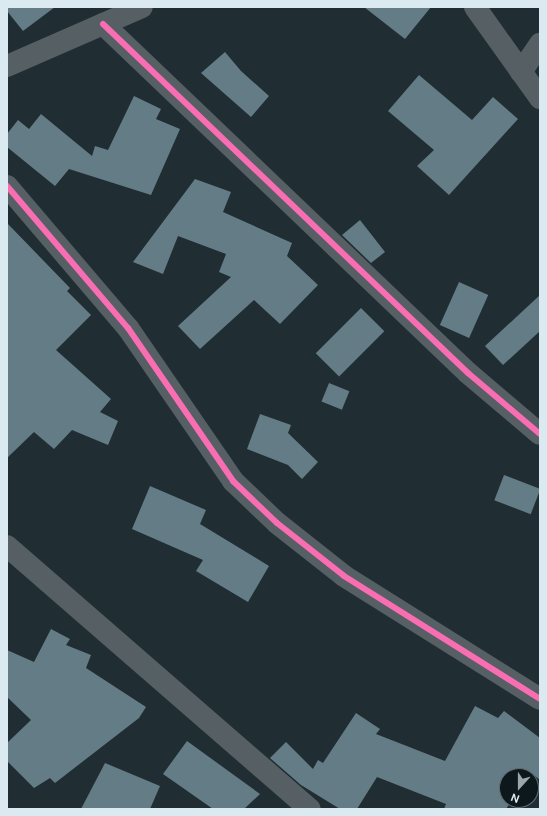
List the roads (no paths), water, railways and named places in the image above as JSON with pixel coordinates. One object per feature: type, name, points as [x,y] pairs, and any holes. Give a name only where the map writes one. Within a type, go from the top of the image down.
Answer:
[{"type":"street","points":[[7,66],[142,7]]},
{"type":"street","points":[[475,7],[540,98]]},
{"type":"street","points":[[103,24],[468,373],[540,434]]},
{"type":"street","points":[[521,72],[540,44]]},
{"type":"street","points":[[7,186],[128,328],[233,481],[277,523],[344,576],[540,699]]},
{"type":"street","points":[[7,546],[310,809]]}]
